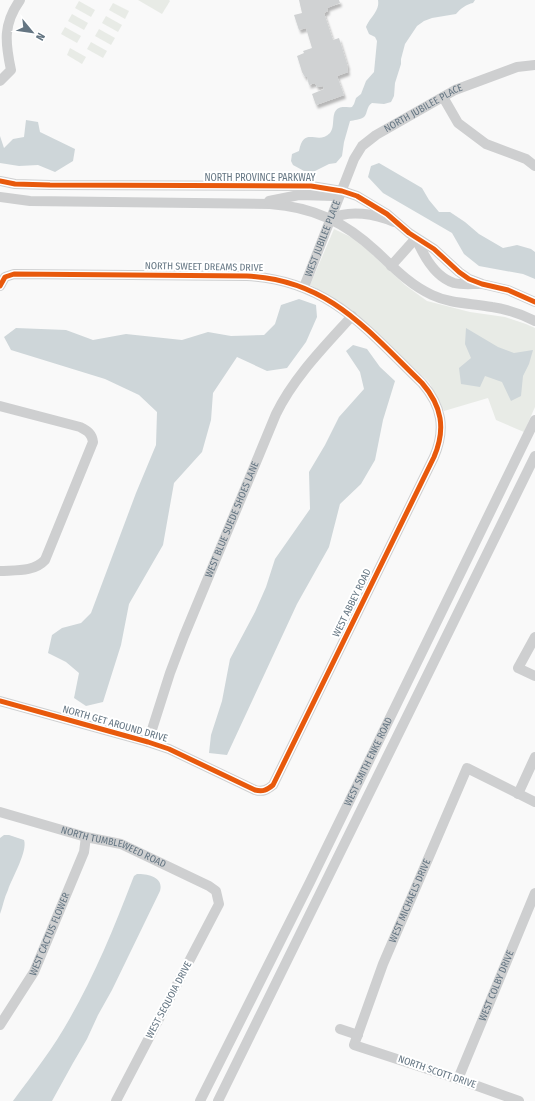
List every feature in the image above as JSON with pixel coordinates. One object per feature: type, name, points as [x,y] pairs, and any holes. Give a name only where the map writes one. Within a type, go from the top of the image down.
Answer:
[{"type":"street","points":[[0,81],[11,70],[6,35],[8,22],[14,8],[20,0]]},
{"type":"street","name":"NORTH JUBILEE PLACE","points":[[342,191],[354,159],[362,146],[376,135],[455,90],[517,67],[535,65]]},
{"type":"street","points":[[443,97],[458,123],[486,144],[526,159],[535,166]]},
{"type":"street","name":"NORTH PROVINCE PARKWAY","points":[[0,181],[32,185],[311,186],[342,191],[357,196],[387,214],[416,238],[434,249],[469,279],[482,284],[508,290],[535,302]]},
{"type":"street","points":[[256,204],[299,195],[333,196],[342,191]]},
{"type":"street","name":"WEST JUBILEE PLACE","points":[[304,287],[342,191]]},
{"type":"street","points":[[0,197],[30,202],[256,204],[286,205],[301,208],[331,219],[366,242],[409,281],[432,295],[459,303],[515,312],[535,321]]},
{"type":"street","points":[[331,219],[344,214],[366,215],[389,220],[401,226]]},
{"type":"street","points":[[391,266],[416,238],[421,250],[430,264],[443,277],[453,283],[465,285],[482,284]]},
{"type":"street","name":"NORTH SWEET DREAMS DRIVE","points":[[0,286],[5,277],[14,274],[247,276],[265,277],[304,287],[319,294],[352,316],[422,383],[431,393],[437,405],[440,418]]},
{"type":"street","name":"WEST BLUE SUEDE SHOES LANE","points":[[148,742],[170,673],[184,636],[284,397],[295,381],[352,316]]},
{"type":"street","points":[[0,406],[80,427],[87,430],[92,435],[93,442],[45,560],[40,566],[34,568],[0,571]]},
{"type":"street","name":"WEST ABBEY ROAD","points":[[265,791],[273,785],[434,457],[439,444],[441,431],[440,418]]},
{"type":"street","name":"WEST SMITH ENKE ROAD","points":[[200,1101],[304,895],[535,420]]},
{"type":"street","name":"WEST SMITH ENKE ROAD","points":[[218,1101],[535,456]]},
{"type":"street","points":[[535,637],[518,668],[535,676]]},
{"type":"street","name":"NORTH GET AROUND DRIVE","points":[[0,701],[148,742],[189,758],[255,790],[265,791]]},
{"type":"street","points":[[535,756],[518,794],[535,802]]},
{"type":"street","name":"WEST MICHAELS DRIVE","points":[[356,1040],[383,964],[467,768],[518,794]]},
{"type":"street","name":"NORTH TUMBLEWEED ROAD","points":[[0,812],[86,837],[121,844],[209,886],[216,891],[217,898]]},
{"type":"street","name":"WEST CACTUS FLOWER","points":[[0,1025],[34,972],[84,852],[86,837]]},
{"type":"street","name":"WEST COLBY DRIVE","points":[[458,1079],[535,893]]},
{"type":"street","name":"WEST SEQUOIA DRIVE","points":[[116,1101],[219,904],[217,898]]},
{"type":"street","points":[[340,1028],[356,1040]]},
{"type":"street","name":"NORTH SCOTT DRIVE","points":[[356,1040],[519,1101]]},
{"type":"shaded area","points":[[138,0],[169,0],[170,1],[162,14]]},
{"type":"shaded area","points":[[378,0],[475,0],[473,3],[468,4],[456,14],[432,18],[417,26],[405,44],[395,83],[394,96],[391,102],[384,104],[372,103],[364,117],[350,121],[342,156],[336,163],[329,164],[313,172],[304,171],[293,165],[291,161],[292,154],[299,151],[301,143],[304,139],[308,137],[321,138],[330,133],[333,127],[336,110],[341,107],[352,107],[356,98],[361,94],[366,81],[374,72],[377,41],[375,37],[369,34],[366,27],[378,7]]},
{"type":"shaded area","points":[[79,1],[95,10],[91,17],[75,8]]},
{"type":"shaded area","points":[[113,3],[129,11],[125,19],[109,10]]},
{"type":"shaded area","points":[[72,14],[88,23],[84,30],[68,21]]},
{"type":"shaded area","points":[[106,16],[122,25],[118,32],[102,23]]},
{"type":"shaded area","points":[[65,27],[81,36],[77,43],[61,34]]},
{"type":"shaded area","points":[[99,29],[115,38],[111,45],[95,36]]},
{"type":"shaded area","points":[[91,42],[107,51],[103,58],[87,49]]},
{"type":"shaded area","points":[[70,48],[86,57],[82,64],[67,55]]},
{"type":"shaded area","points":[[26,120],[38,122],[40,132],[75,149],[73,161],[55,172],[38,165],[19,166],[0,163],[0,136],[4,148],[13,139],[24,137]]},
{"type":"shaded area","points":[[379,163],[422,188],[429,200],[439,212],[450,212],[479,234],[503,248],[517,245],[531,249],[535,252],[535,279],[523,274],[479,266],[464,254],[452,233],[383,193],[368,177],[371,166]]},
{"type":"shaded area","points":[[334,229],[357,240],[405,285],[427,301],[470,312],[505,317],[535,328],[535,407],[524,432],[496,420],[488,398],[444,411],[429,382],[339,301],[310,285]]},
{"type":"shaded area","points":[[299,299],[316,305],[317,317],[306,342],[287,368],[267,371],[237,357],[213,393],[211,420],[202,452],[174,483],[163,545],[129,604],[121,645],[103,702],[86,706],[74,698],[79,673],[66,662],[48,653],[52,635],[62,628],[81,623],[91,613],[136,493],[156,445],[157,412],[139,395],[105,379],[11,350],[4,337],[16,328],[66,330],[93,340],[126,334],[182,340],[208,332],[231,336],[264,335],[275,324],[281,305]]},
{"type":"shaded area","points":[[466,328],[498,347],[514,353],[533,350],[529,364],[523,376],[521,396],[511,401],[502,382],[485,376],[480,387],[461,384],[459,368],[471,358],[465,344]]},
{"type":"shaded area","points":[[353,345],[367,349],[380,367],[395,381],[383,420],[375,460],[361,484],[340,504],[329,547],[297,604],[227,755],[209,753],[211,735],[222,701],[230,659],[255,612],[266,587],[275,559],[310,509],[309,472],[339,417],[364,389],[360,372],[346,351]]},
{"type":"shaded area","points":[[4,835],[9,835],[24,840],[25,845],[22,857],[0,914],[0,838]]},
{"type":"shaded area","points":[[137,874],[154,877],[157,879],[161,886],[160,891],[87,1039],[52,1101],[13,1101],[36,1071],[64,1029],[88,985],[104,951],[134,876]]},
{"type":"building","points":[[299,0],[339,0],[340,3],[327,8],[328,11],[324,13],[333,40],[339,38],[348,67],[348,72],[337,76],[344,95],[316,105],[312,94],[324,89],[323,86],[317,87],[315,83],[309,85],[307,77],[305,77],[302,72],[297,56],[304,53],[303,51],[312,48],[306,28],[299,30],[294,15],[302,13]]},
{"type":"cycle path","points":[[0,181],[15,184],[50,185],[311,186],[342,191],[357,196],[387,214],[409,233],[434,249],[469,279],[482,284],[508,290],[535,302]]},
{"type":"cycle path","points":[[0,286],[5,277],[14,274],[247,276],[276,280],[301,287],[324,298],[345,311],[383,344],[429,392],[438,409],[441,427],[438,447],[434,457],[273,785],[269,788],[263,791],[255,790],[169,749],[148,742],[0,701]]}]
